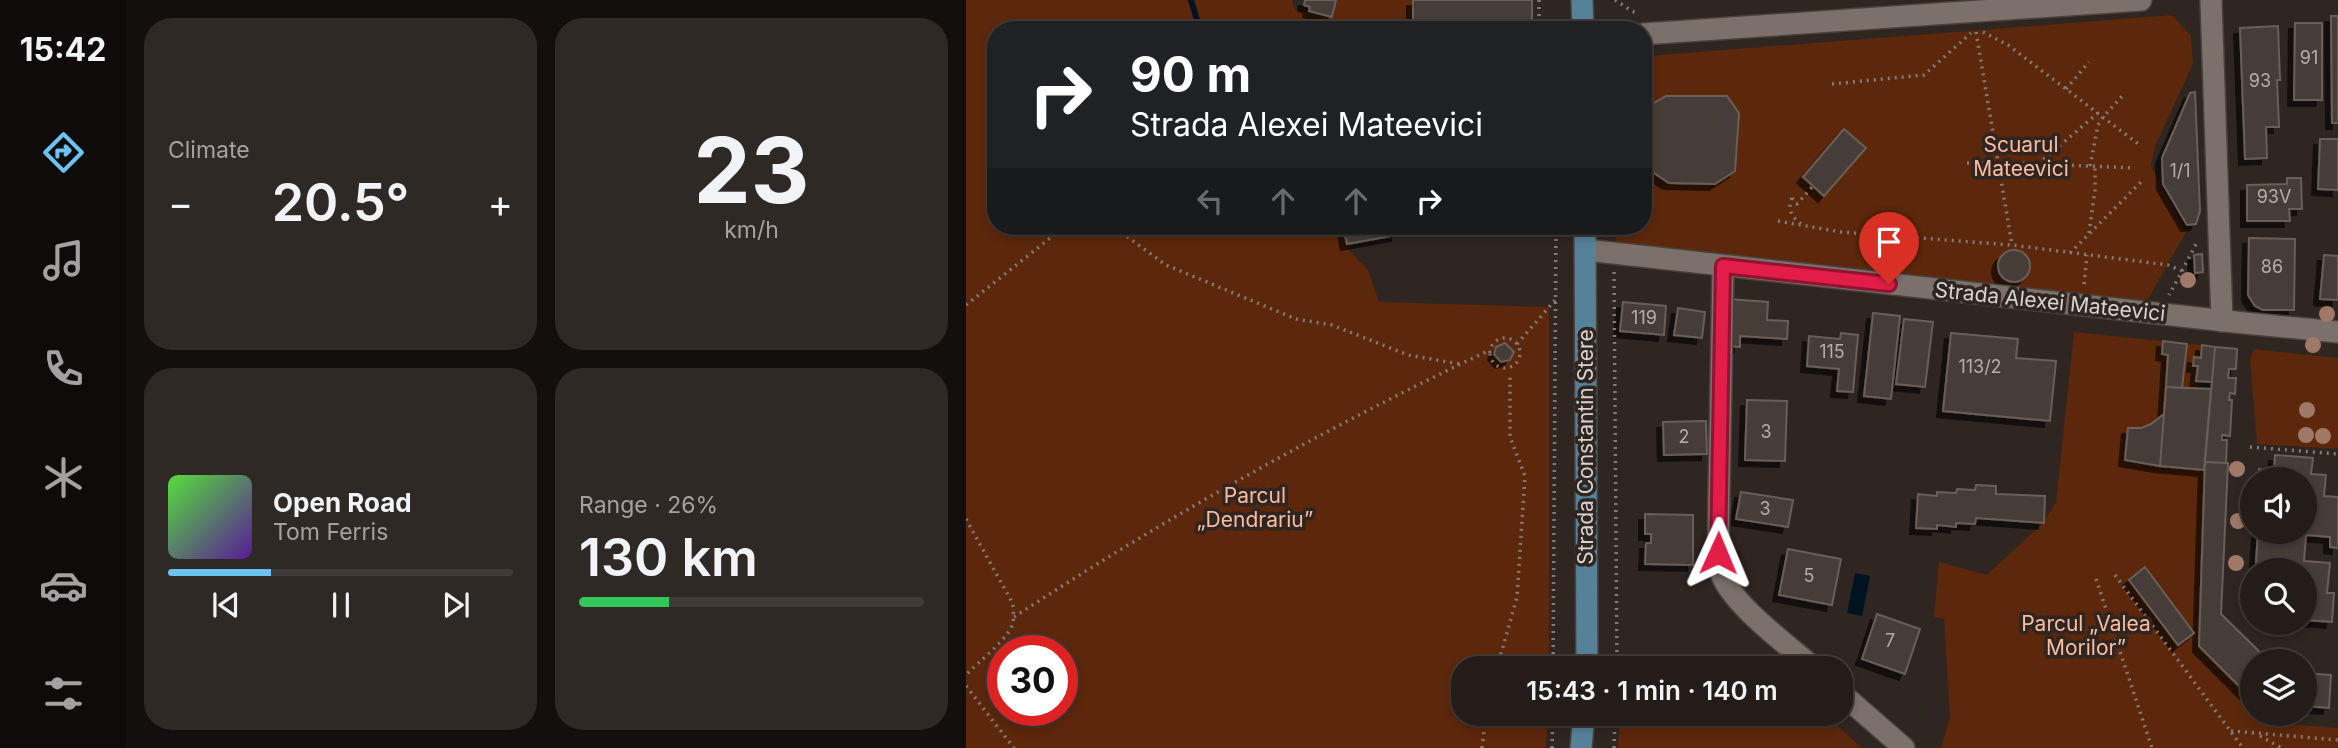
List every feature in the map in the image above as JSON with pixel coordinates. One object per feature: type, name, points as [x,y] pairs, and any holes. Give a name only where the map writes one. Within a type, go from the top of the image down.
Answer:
[{"type":"main road","points":[[1582,0],[1583,21]]},
{"type":"main road","points":[[1652,24],[1974,14],[2141,0]]},
{"type":"main road","points":[[2211,0],[2222,321]]},
{"type":"main road","name":"Strada Constantin Stere","points":[[1585,235],[1587,656]]},
{"type":"main road","name":"Strada Alexei Mateevici","points":[[1586,250],[2338,332]]},
{"type":"main road","points":[[1723,266],[1718,553],[1720,572],[1732,594],[1800,656]]},
{"type":"main road","points":[[1853,703],[1904,748]]},
{"type":"main road","points":[[1581,748],[1583,726]]},
{"type":"path","points":[[1539,0],[1539,21]]},
{"type":"path","points":[[1615,0],[1632,11],[1640,21]]},
{"type":"path","points":[[1832,84],[1924,75],[1974,14]]},
{"type":"path","points":[[1974,14],[2008,46],[2141,146]]},
{"type":"path","points":[[1974,14],[2012,245]]},
{"type":"path","points":[[2066,89],[2089,62]]},
{"type":"path","points":[[2089,234],[2095,190],[2093,166],[2098,125],[2125,93]]},
{"type":"path","points":[[2037,164],[2098,113]]},
{"type":"path","points":[[1967,163],[2135,168]]},
{"type":"path","points":[[2070,253],[2141,182]]},
{"type":"path","points":[[1803,226],[1793,218],[1789,205],[1792,198],[1797,204],[1813,186]]},
{"type":"path","points":[[1778,221],[1841,232],[2012,245],[2168,265],[2182,271]]},
{"type":"path","points":[[966,305],[1054,235]]},
{"type":"path","points":[[1125,235],[1166,265],[1296,319],[1332,325],[1408,355],[1461,364]]},
{"type":"path","points":[[1553,656],[1556,235]]},
{"type":"path","points":[[2165,300],[2200,237]]},
{"type":"path","points":[[2083,293],[2087,255]]},
{"type":"path","points":[[1614,268],[1617,656]]},
{"type":"path","points":[[1517,344],[1556,299]]},
{"type":"path","points":[[1504,338],[1517,344],[1520,354],[1516,363],[1507,368],[1493,364],[1490,350],[1494,342],[1504,338]]},
{"type":"path","points":[[1014,617],[1157,527],[1314,437],[1490,350]]},
{"type":"path","points":[[1500,656],[1517,597],[1525,476],[1510,437],[1510,375]]},
{"type":"path","points":[[2250,447],[2338,454]]},
{"type":"path","points":[[966,519],[1013,604],[1014,617],[1013,625],[1007,633],[966,674]]},
{"type":"path","points":[[2115,575],[2243,748]]},
{"type":"path","points":[[2096,579],[2152,748]]},
{"type":"path","points":[[966,686],[1014,748]]},
{"type":"path","points":[[1482,748],[1485,726]]},
{"type":"path","points":[[1552,748],[1553,726]]},
{"type":"path","points":[[1614,748],[1615,726]]},
{"type":"path","points":[[2231,731],[2338,740]]},
{"type":"path","points":[[2256,733],[2282,748]]},
{"type":"green space","name":"Parcul „Dendrariu”","points":[[966,0],[1292,0],[1295,10],[1330,16],[1336,0],[1413,0],[1413,21],[987,21],[987,235],[1345,235],[1347,244],[1344,245],[1368,270],[1379,302],[1549,307],[1549,656],[1451,656],[1451,726],[1547,726],[1546,748],[966,748]]},
{"type":"green space","name":"Scuarul Mateevici","points":[[2172,15],[2191,36],[2193,64],[2155,146],[2151,166],[2186,232],[2147,301],[1616,242],[1616,235],[1652,235],[1652,56]]},
{"type":"green space","name":"Parcul „Valea Morilor”","points":[[2074,332],[2202,345],[2197,388],[2166,387],[2164,414],[2148,425],[2128,428],[2125,460],[2204,470],[2199,646],[2240,687],[2240,726],[2338,728],[2338,748],[1941,748],[1950,717],[1944,619],[1934,617],[1939,562],[1987,575],[2043,523],[2056,502]]},
{"type":"green space","points":[[2254,349],[2338,358],[2338,449],[2257,444],[2250,360]]},
{"type":"green space","points":[[1737,654],[1736,656],[1691,656]]},
{"type":"green space","points":[[1619,726],[1837,726],[1862,748],[1618,748]]},
{"type":"water","points":[[1855,573],[1870,576],[1862,616],[1847,613]]},
{"type":"building","points":[[1305,0],[1336,0],[1332,17],[1309,11],[1310,7],[1304,5]]},
{"type":"building","points":[[1413,0],[1532,0],[1532,21],[1413,21]]},
{"type":"building","points":[[2331,16],[2338,16],[2338,123],[2332,123]]},
{"type":"building","points":[[2295,23],[2322,23],[2322,100],[2294,100]]},
{"type":"building","points":[[2278,26],[2279,127],[2266,127],[2267,158],[2245,159],[2240,28]]},
{"type":"building","points":[[2195,92],[2200,211],[2196,224],[2187,225],[2163,184],[2162,158],[2190,93]]},
{"type":"building","points":[[1666,96],[1727,96],[1739,113],[1735,171],[1715,184],[1669,183],[1652,172],[1652,104]]},
{"type":"building","points":[[1844,129],[1866,148],[1824,196],[1803,177]]},
{"type":"building","points":[[2320,139],[2338,139],[2338,190],[2318,189]]},
{"type":"building","points":[[2287,178],[2301,178],[2302,209],[2289,209],[2290,221],[2247,221],[2247,185],[2287,184]]},
{"type":"building","points":[[1345,235],[1397,235],[1347,244]]},
{"type":"building","points":[[2249,238],[2295,239],[2294,310],[2263,310],[2255,306],[2248,295]]},
{"type":"building","points":[[2014,250],[2025,255],[2030,266],[2025,277],[2014,282],[2003,277],[1998,266],[2003,255]]},
{"type":"building","points":[[2202,254],[2203,272],[2195,273],[2194,255]]},
{"type":"building","points":[[2324,255],[2338,256],[2338,300],[2320,299]]},
{"type":"building","points":[[1729,299],[1768,302],[1767,320],[1788,321],[1787,339],[1740,336],[1740,347],[1726,346]]},
{"type":"building","points":[[1623,302],[1666,306],[1664,335],[1620,331]]},
{"type":"building","points":[[1678,308],[1705,312],[1702,338],[1674,335]]},
{"type":"building","points":[[1873,313],[1900,316],[1891,399],[1864,396]]},
{"type":"building","points":[[1904,319],[1933,322],[1925,387],[1896,384]]},
{"type":"building","points":[[1841,333],[1858,335],[1853,392],[1837,391],[1839,369],[1807,366],[1809,336],[1840,339]]},
{"type":"building","points":[[1951,333],[2018,339],[2016,358],[2056,361],[2050,421],[1943,411]]},
{"type":"building","points":[[2163,341],[2187,344],[2182,388],[2166,387],[2168,355],[2162,354]]},
{"type":"building","points":[[1505,343],[1514,352],[1510,360],[1501,362],[1494,354],[1496,347]]},
{"type":"building","points":[[2202,345],[2215,347],[2212,382],[2196,381],[2198,366],[2193,366],[2194,357],[2201,358]]},
{"type":"building","points":[[2215,347],[2237,349],[2236,369],[2229,369],[2228,378],[2236,378],[2235,394],[2230,393],[2229,400],[2232,400],[2230,436],[2222,435],[2222,440],[2227,440],[2226,463],[2205,462]]},
{"type":"building","points":[[2166,387],[2211,389],[2204,470],[2160,466]]},
{"type":"building","points":[[1747,400],[1787,401],[1785,461],[1745,460]]},
{"type":"building","points":[[2164,414],[2160,466],[2125,460],[2128,428],[2141,428]]},
{"type":"building","points":[[1706,421],[1707,454],[1664,455],[1663,422]]},
{"type":"building","points":[[2275,455],[2313,458],[2312,467],[2274,467]]},
{"type":"building","points":[[2205,462],[2228,463],[2221,614],[2257,649],[2240,649],[2240,687],[2199,646]]},
{"type":"building","points":[[2317,474],[2326,475],[2324,496],[2338,497],[2338,548],[2330,547],[2330,537],[2317,536]]},
{"type":"building","points":[[1976,485],[1996,486],[1996,494],[2045,496],[2044,523],[1976,518],[1975,524],[1956,523],[1956,527],[1937,525],[1937,529],[1916,528],[1918,494],[1937,496],[1937,492],[1975,490]]},
{"type":"building","points":[[1741,492],[1793,500],[1788,527],[1736,519]]},
{"type":"building","points":[[1645,514],[1693,515],[1693,565],[1645,564],[1646,543],[1651,543],[1651,534],[1645,534]]},
{"type":"building","points":[[2257,544],[2305,544],[2304,558],[2256,558]]},
{"type":"building","points":[[1788,549],[1841,559],[1832,605],[1779,595]]},
{"type":"building","points":[[2317,562],[2330,563],[2327,593],[2334,593],[2332,622],[2317,621]]},
{"type":"building","points":[[2145,567],[2194,633],[2178,645],[2129,580]]},
{"type":"building","points":[[1877,614],[1920,629],[1905,674],[1862,659]]},
{"type":"building","points":[[2317,674],[2331,675],[2329,708],[2317,707]]},
{"type":"waterway","points":[[1191,0],[1197,21]]},
{"type":"route","points":[[1718,553],[1723,266],[1889,284]]}]
